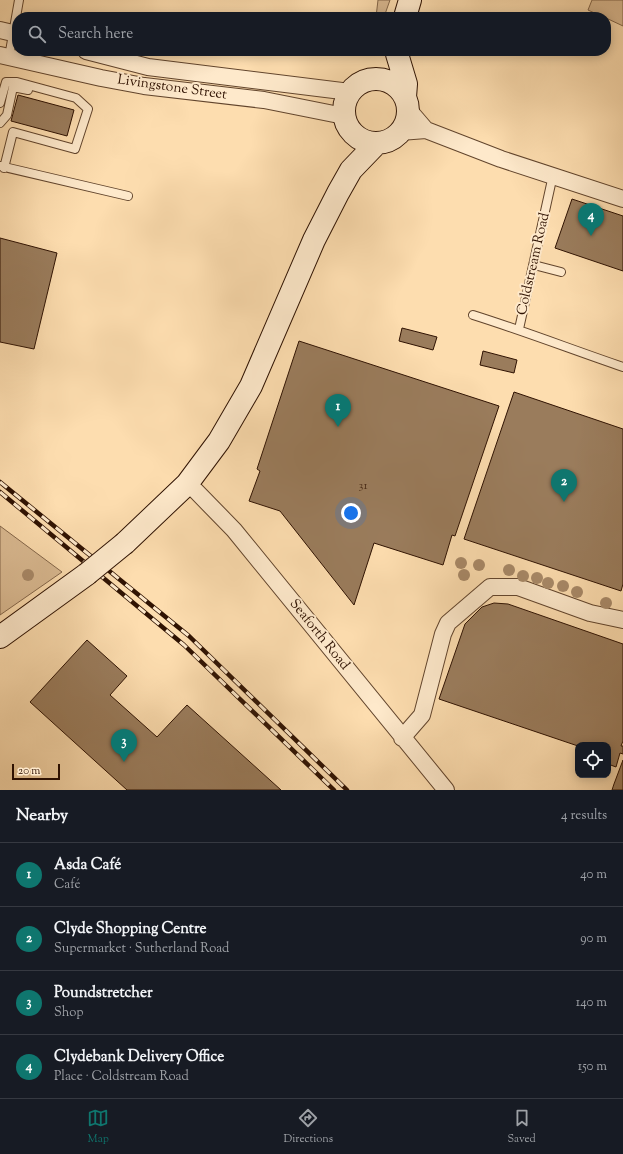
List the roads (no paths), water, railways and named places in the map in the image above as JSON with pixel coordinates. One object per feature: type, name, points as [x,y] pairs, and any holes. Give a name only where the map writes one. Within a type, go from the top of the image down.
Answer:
[{"type":"street","points":[[406,12],[410,0]]},
{"type":"street","name":"Livingstone Street","points":[[4,56],[101,78],[146,76],[350,92]]},
{"type":"street","name":"Livingstone Street","points":[[98,56],[146,76],[264,100],[346,122]]},
{"type":"street","points":[[377,79],[394,56]]},
{"type":"street","points":[[346,122],[361,139],[368,142],[377,143],[385,141],[393,138],[400,132],[406,122],[407,103],[406,84],[398,56]]},
{"type":"street","points":[[351,170],[344,107],[350,92],[357,85],[366,80],[377,79],[388,81],[398,88],[426,130]]},
{"type":"street","points":[[400,132],[426,130],[501,159],[623,199]]},
{"type":"street","points":[[0,637],[87,574],[125,543],[187,484],[219,441],[252,386],[314,240],[351,170],[377,143]]},
{"type":"street","name":"Seaforth Road","points":[[187,484],[196,491],[234,530],[402,738],[446,790]]},
{"type":"street","points":[[402,738],[422,716],[443,634],[448,623],[490,587],[518,587],[590,613],[623,620]]},
{"type":"lane","points":[[16,12],[19,0]]},
{"type":"lane","points":[[4,56],[10,33]]},
{"type":"lane","points":[[0,103],[6,82],[17,82],[76,98],[88,109],[75,148],[12,132],[2,167],[128,196]]},
{"type":"lane","points":[[0,123],[7,115],[13,87],[57,97],[76,98]]},
{"type":"lane","name":"Coldstream Road","points":[[473,315],[519,329],[553,175]]},
{"type":"lane","points":[[534,265],[561,272]]},
{"type":"lane","points":[[519,329],[550,342],[623,367]]},
{"type":"railway","points":[[0,482],[189,636],[347,790]]},
{"type":"railway","points":[[0,492],[184,645],[334,790]]},
{"type":"place","name":"Clydebank Delivery Office","points":[[591,236]]},
{"type":"place","name":"Asda Café","points":[[338,427]]},
{"type":"place","name":"Clyde Shopping Centre","points":[[564,502]]},
{"type":"place","name":"Poundstretcher","points":[[124,762]]}]
